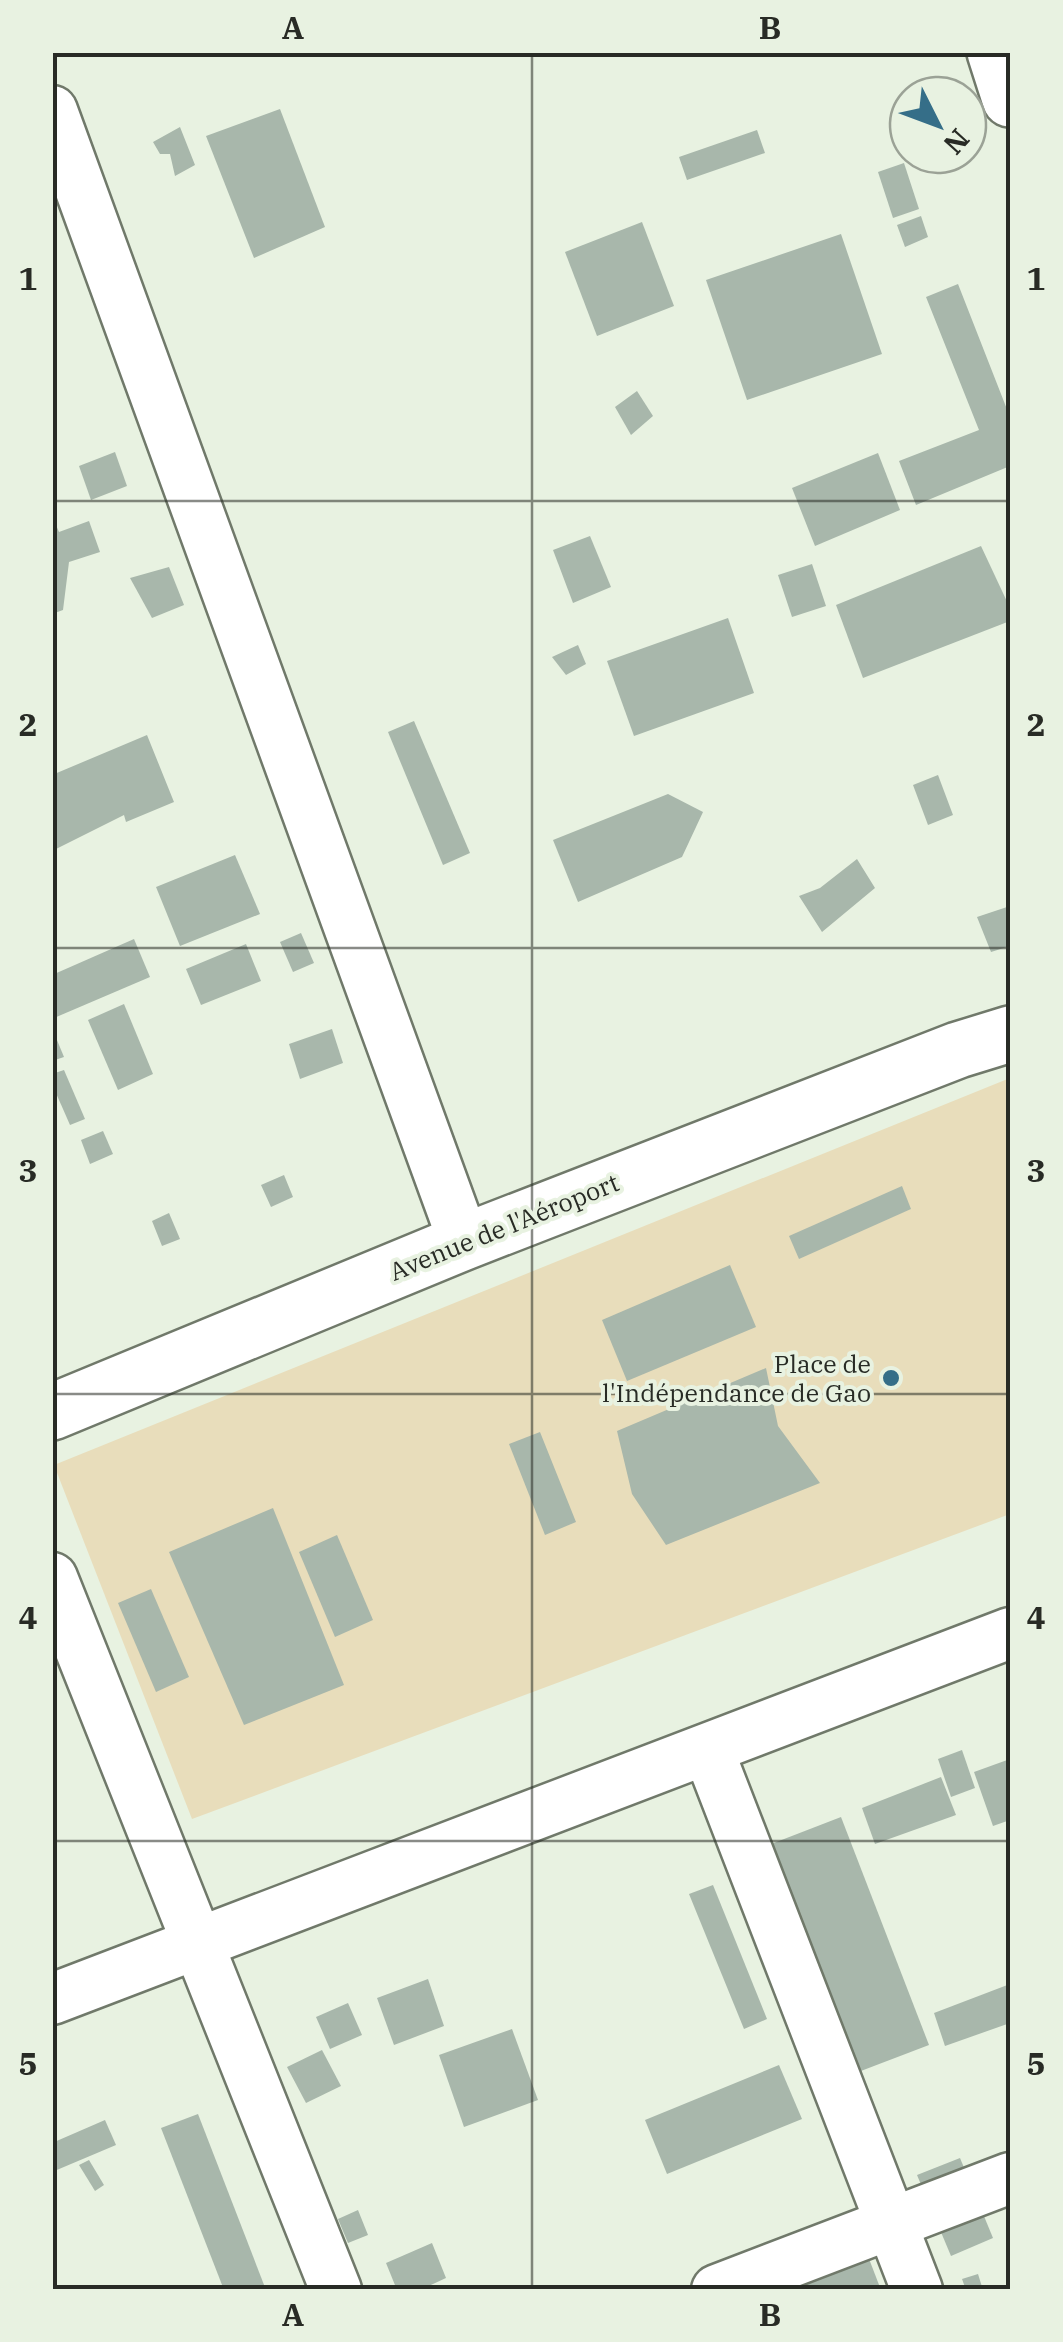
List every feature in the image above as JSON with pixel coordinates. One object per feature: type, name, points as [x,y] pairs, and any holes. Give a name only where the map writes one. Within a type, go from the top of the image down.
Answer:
[{"type":"main road","points":[[994,52],[1010,100]]},
{"type":"main road","name":"Avenue de l'Aéroport","points":[[52,1412],[464,1242],[984,1048],[1010,1034]]},
{"type":"street","points":[[52,111],[464,1242]]},
{"type":"street","points":[[52,1578],[336,2290]]},
{"type":"street","points":[[52,1998],[1010,1632]]},
{"type":"street","points":[[708,1750],[894,2222],[917,2290]]},
{"type":"street","points":[[717,2290],[1010,2178]]},
{"type":"shaded area","points":[[1010,1078],[1010,1514],[192,1819],[54,1465]]},
{"type":"building","points":[[280,109],[325,227],[254,258],[206,136]]},
{"type":"building","points":[[180,127],[195,165],[175,176],[170,154],[160,154],[153,142]]},
{"type":"building","points":[[757,130],[765,153],[687,180],[679,157]]},
{"type":"building","points":[[888,169],[888,175],[908,175],[919,209],[893,218],[878,172]]},
{"type":"building","points":[[921,216],[928,237],[905,247],[897,225]]},
{"type":"building","points":[[642,222],[674,306],[597,336],[565,252]]},
{"type":"building","points":[[841,234],[882,354],[747,400],[706,280]]},
{"type":"building","points":[[958,284],[1010,417],[1010,466],[916,505],[899,461],[979,430],[926,297]]},
{"type":"building","points":[[637,391],[653,416],[631,435],[615,407]]},
{"type":"building","points":[[115,452],[127,486],[91,500],[79,466]]},
{"type":"building","points":[[878,453],[900,510],[815,546],[792,488]]},
{"type":"building","points":[[52,516],[59,532],[89,521],[100,552],[69,562],[63,610],[52,614]]},
{"type":"building","points":[[590,536],[611,587],[573,603],[553,550]]},
{"type":"building","points":[[981,546],[1010,608],[1010,621],[863,678],[836,605]]},
{"type":"building","points":[[812,564],[826,606],[792,617],[778,575]]},
{"type":"building","points":[[169,567],[184,605],[152,618],[130,578]]},
{"type":"building","points":[[728,618],[754,693],[634,736],[607,661]]},
{"type":"building","points":[[578,645],[586,664],[566,675],[552,657]]},
{"type":"building","points":[[414,721],[470,853],[443,865],[388,732]]},
{"type":"building","points":[[147,735],[174,802],[126,822],[124,815],[52,851],[52,775]]},
{"type":"building","points":[[938,775],[953,815],[928,825],[913,785]]},
{"type":"building","points":[[668,794],[703,812],[682,857],[578,902],[553,840]]},
{"type":"building","points":[[235,855],[260,914],[180,946],[156,887]]},
{"type":"building","points":[[857,859],[875,888],[822,932],[799,896],[820,888]]},
{"type":"building","points":[[1010,906],[1010,946],[991,952],[977,917]]},
{"type":"building","points":[[301,933],[314,963],[293,972],[280,942]]},
{"type":"building","points":[[134,939],[150,977],[54,1018],[52,975]]},
{"type":"building","points":[[246,944],[261,981],[201,1005],[186,969]]},
{"type":"building","points":[[124,1004],[153,1074],[118,1090],[88,1020]]},
{"type":"building","points":[[52,1028],[64,1057],[52,1061]]},
{"type":"building","points":[[332,1029],[343,1063],[300,1079],[289,1044]]},
{"type":"building","points":[[64,1070],[85,1119],[70,1125],[52,1084],[52,1074]]},
{"type":"building","points":[[103,1131],[113,1154],[90,1164],[81,1140]]},
{"type":"building","points":[[284,1175],[293,1197],[271,1207],[261,1185]]},
{"type":"building","points":[[902,1186],[911,1209],[799,1259],[789,1236]]},
{"type":"building","points":[[169,1213],[180,1239],[162,1246],[152,1221]]},
{"type":"building","points":[[730,1265],[756,1327],[627,1381],[602,1320]]},
{"type":"building","points":[[766,1368],[778,1426],[820,1483],[666,1545],[632,1494],[617,1431]]},
{"type":"building","points":[[540,1432],[576,1522],[545,1535],[509,1444]]},
{"type":"building","points":[[273,1508],[344,1685],[244,1725],[169,1552]]},
{"type":"building","points":[[337,1535],[373,1620],[335,1637],[299,1552]]},
{"type":"building","points":[[151,1589],[189,1677],[156,1692],[118,1603]]},
{"type":"building","points":[[962,1750],[975,1788],[951,1797],[938,1759]]},
{"type":"building","points":[[1010,1759],[1010,1820],[993,1826],[974,1772]]},
{"type":"building","points":[[941,1777],[956,1815],[875,1844],[862,1808]]},
{"type":"building","points":[[841,1817],[929,2045],[853,2074],[766,1846]]},
{"type":"building","points":[[713,1885],[767,2019],[744,2029],[689,1894]]},
{"type":"building","points":[[428,1979],[444,2026],[394,2045],[377,1998]]},
{"type":"building","points":[[1010,1984],[1010,2023],[945,2046],[934,2013]]},
{"type":"building","points":[[348,2003],[362,2035],[330,2049],[316,2017]]},
{"type":"building","points":[[512,2029],[538,2100],[464,2127],[439,2055]]},
{"type":"building","points":[[322,2050],[341,2086],[306,2103],[287,2067]]},
{"type":"building","points":[[779,2065],[802,2119],[667,2174],[645,2120]]},
{"type":"building","points":[[198,2114],[266,2290],[224,2290],[161,2128]]},
{"type":"building","points":[[105,2120],[116,2145],[52,2172],[52,2143]]},
{"type":"building","points":[[960,2158],[993,2238],[951,2256],[917,2175]]},
{"type":"building","points":[[89,2160],[104,2185],[95,2191],[79,2165]]},
{"type":"building","points":[[358,2210],[368,2235],[348,2243],[338,2219]]},
{"type":"building","points":[[432,2243],[446,2278],[420,2290],[397,2290],[386,2263]]},
{"type":"building","points":[[866,2251],[881,2290],[765,2290]]},
{"type":"building","points":[[978,2274],[983,2290],[966,2290],[962,2279]]},
{"type":"place","name":"Place de l'Indépendance de Gao","points":[[891,1378]]}]
